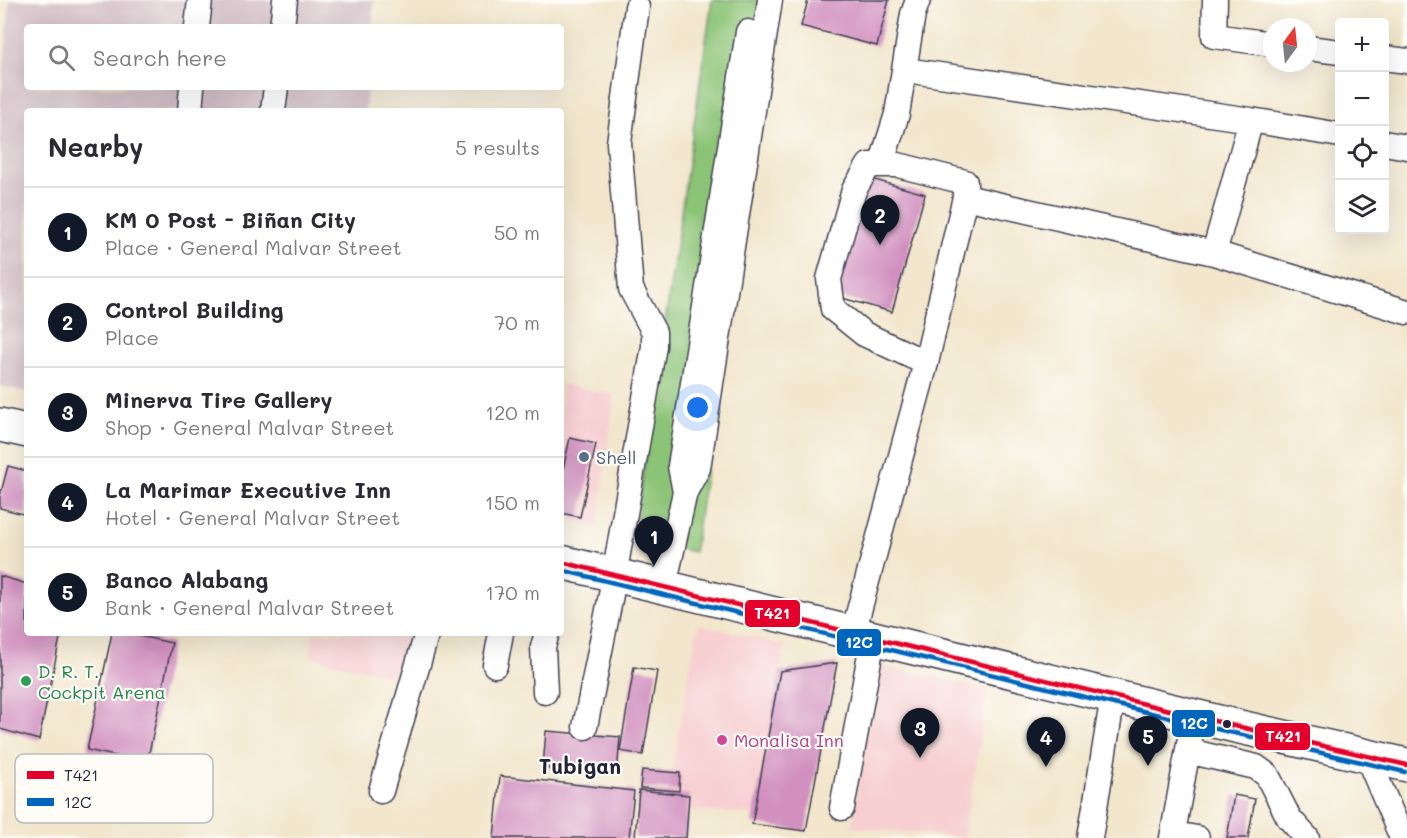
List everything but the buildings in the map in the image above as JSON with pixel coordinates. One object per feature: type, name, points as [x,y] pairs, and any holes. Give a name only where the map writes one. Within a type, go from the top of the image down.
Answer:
[{"type":"highway","points":[[0,425],[24,430]]},
{"type":"highway","points":[[564,563],[1194,716],[1407,765]]},
{"type":"street","points":[[197,24],[200,0]]},
{"type":"street","points":[[282,24],[285,0]]},
{"type":"street","points":[[685,492],[680,466],[753,0]]},
{"type":"street","points":[[664,586],[685,492],[698,468],[770,0]]},
{"type":"street","points":[[881,165],[897,114],[918,0]]},
{"type":"street","points":[[1215,0],[1214,36],[1263,43]]},
{"type":"street","points":[[585,726],[654,346],[654,332],[631,289],[619,142],[637,7]]},
{"type":"street","points":[[1317,49],[1335,51]]},
{"type":"street","points":[[1389,59],[1407,61]]},
{"type":"street","points":[[905,70],[1335,134]]},
{"type":"street","points":[[190,108],[192,90]]},
{"type":"street","points":[[273,108],[276,90]]},
{"type":"street","points":[[1214,253],[1251,120]]},
{"type":"street","points":[[1389,144],[1407,147]]},
{"type":"street","points":[[842,808],[863,636],[926,363],[964,197],[965,182],[898,165],[869,165],[854,190],[829,279],[833,309],[864,334],[926,363]]},
{"type":"street","points":[[964,197],[1214,253],[1407,312]]},
{"type":"street","points":[[381,791],[426,636]]},
{"type":"street","points":[[495,665],[500,636]]},
{"type":"street","points":[[545,692],[543,647],[546,636]]},
{"type":"street","points":[[1090,838],[1113,696]]},
{"type":"street","points":[[1194,716],[1173,836],[1197,838]]},
{"type":"street","points":[[1188,751],[1256,767],[1267,775],[1289,818],[1307,838]]},
{"type":"street","points":[[1367,756],[1395,836]]},
{"type":"shaded area","points":[[10,0],[374,0],[372,24],[24,24],[24,90],[367,90],[365,108],[24,108],[24,391],[0,386],[0,108]]},
{"type":"shaded area","name":"Shell","points":[[564,385],[614,395],[598,528],[564,520]]},
{"type":"shaded area","name":"Monalisa Inn","points":[[698,624],[785,645],[753,814],[665,809]]},
{"type":"shaded area","points":[[313,636],[431,636],[421,683],[311,657]]},
{"type":"shaded area","points":[[880,665],[988,689],[964,837],[851,827]]},
{"type":"green space","points":[[712,0],[774,0],[694,552],[634,536]]},
{"type":"transit line","name":"T421","points":[[564,563],[1227,724],[1407,765]]},
{"type":"transit line","name":"12C","points":[[564,571],[1225,731],[1405,772]]},
{"type":"place","name":"Control Building","points":[[880,245]]},
{"type":"place","name":"Shell","points":[[584,457]]},
{"type":"place","name":"KM 0 Post - Biñan City","points":[[654,566]]},
{"type":"place","name":"D. R. T. Cockpit Arena","points":[[26,681]]},
{"type":"place","name":"Monalisa Inn","points":[[722,740]]},
{"type":"place","name":"Minerva Tire Gallery","points":[[920,758]]},
{"type":"place","name":"Banco Alabang","points":[[1148,766]]},
{"type":"place","name":"La Marimar Executive Inn","points":[[1046,767]]},
{"type":"district","name":"Tubigan","points":[[580,765]]}]
